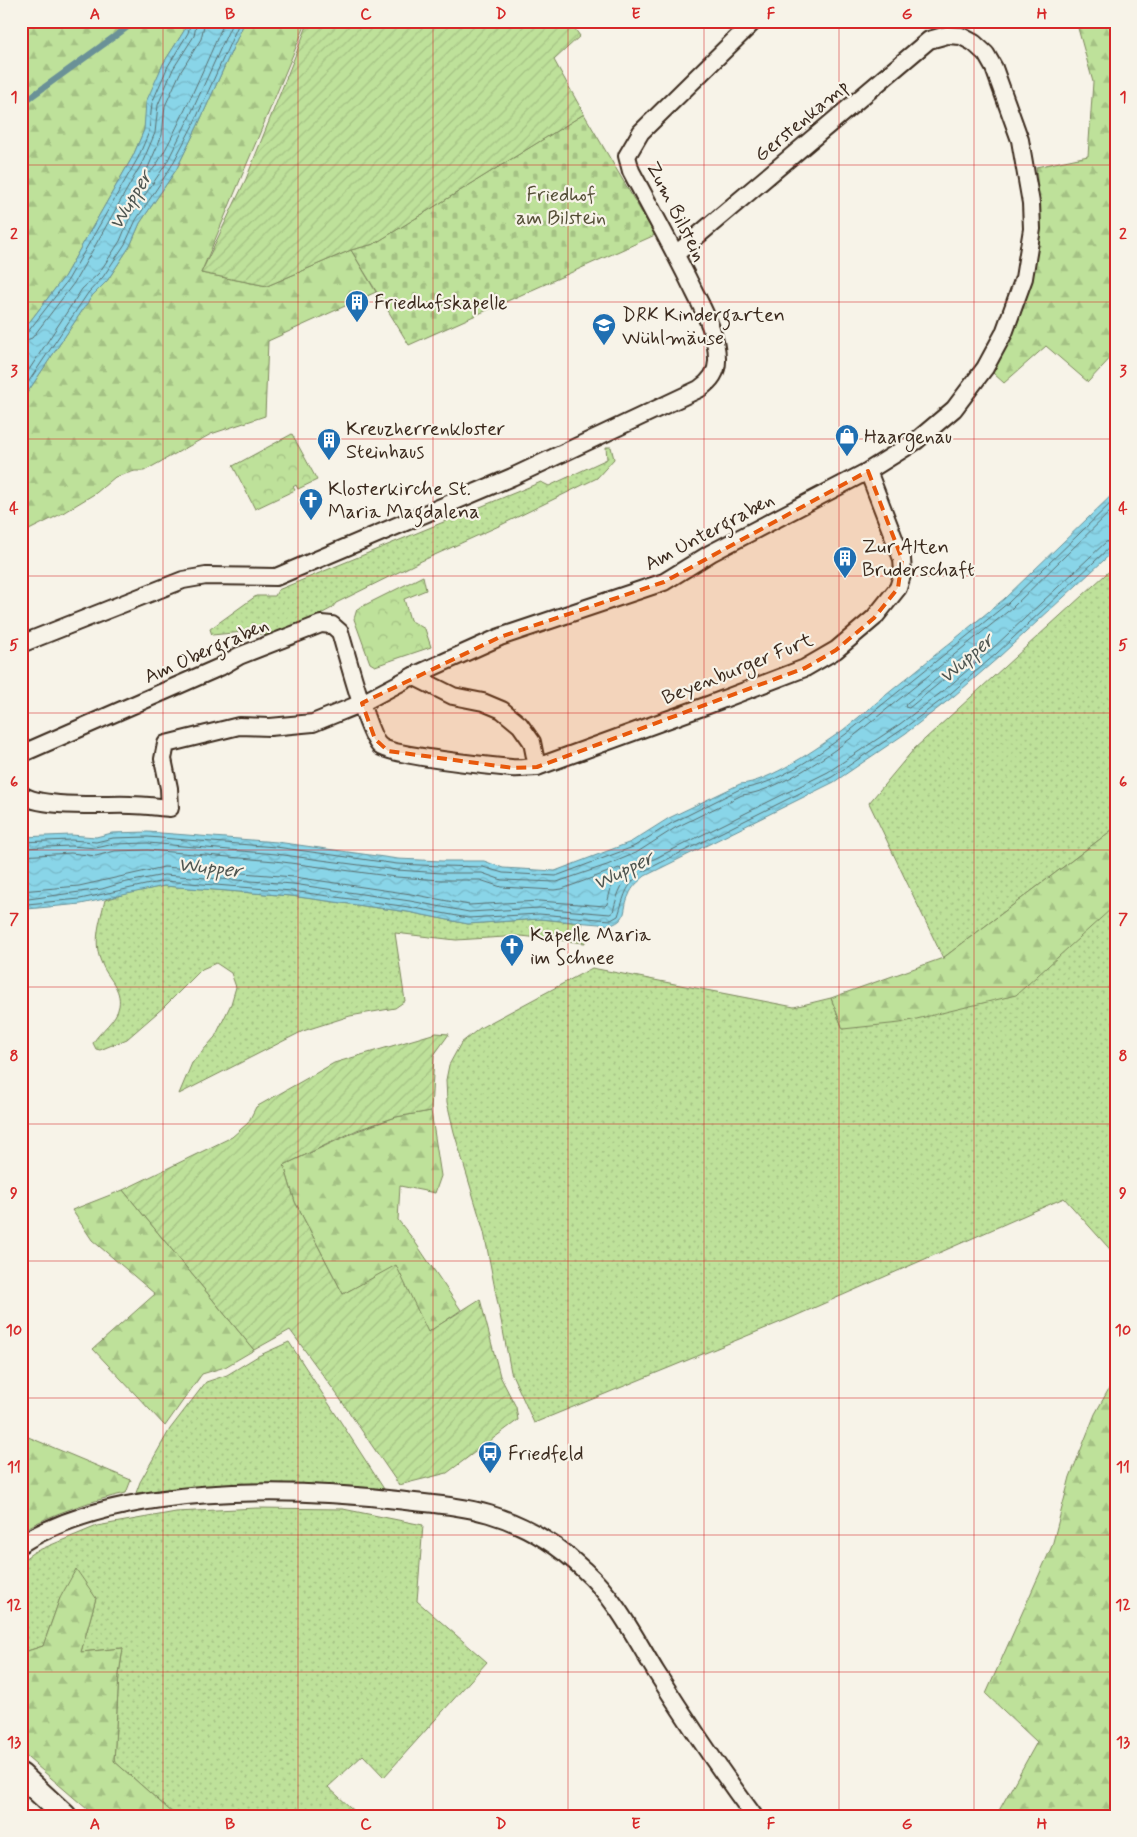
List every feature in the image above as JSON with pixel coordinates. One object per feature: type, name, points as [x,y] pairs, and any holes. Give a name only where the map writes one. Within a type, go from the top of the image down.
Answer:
[{"type":"main road","points":[[21,1775],[65,1816]]},
{"type":"street","name":"Zum Bilstein","points":[[21,644],[183,580],[206,576],[276,577],[512,477],[699,389],[708,383],[713,376],[717,364],[716,346],[704,310],[631,170],[627,159],[628,151],[641,132],[754,21]]},
{"type":"street","name":"Gerstenkamp","points":[[676,254],[929,40],[947,35],[961,36]]},
{"type":"street","name":"Am Untergraben","points":[[21,794],[26,798],[44,803],[133,805],[170,808],[169,788],[163,759],[166,744],[239,726],[270,727],[313,723],[362,703],[413,676],[500,638],[664,582],[711,554],[868,470],[916,441],[954,409],[985,368],[1004,333],[1024,278],[1032,229],[1031,203],[1020,140],[994,68],[986,54],[974,43],[961,36]]},
{"type":"street","name":"Beyenburger Furt","points":[[362,703],[375,739],[380,746],[388,751],[513,768],[537,767],[805,668],[836,650],[874,618],[898,588],[903,572],[902,559],[868,470]]},
{"type":"street","name":"Am Obergraben","points":[[21,754],[220,667],[239,656],[321,624],[332,624],[340,632],[362,703]]},
{"type":"street","points":[[413,676],[453,696],[483,702],[502,710],[520,724],[532,742],[537,767]]},
{"type":"street","points":[[21,1544],[63,1524],[93,1513],[159,1501],[231,1494],[316,1494],[384,1498],[473,1510],[512,1522],[551,1542],[598,1584],[627,1622],[688,1722],[754,1816]]},
{"type":"highlighted area","points":[[868,471],[902,559],[898,588],[874,618],[836,650],[805,668],[537,767],[513,768],[388,751],[375,739],[362,703],[500,637],[664,582]]},
{"type":"green space","points":[[21,21],[186,21],[184,31],[163,64],[147,102],[144,130],[133,156],[64,277],[21,333]]},
{"type":"green space","points":[[245,21],[307,21],[201,273],[267,286],[351,250],[376,292],[268,341],[265,416],[211,434],[144,471],[135,471],[115,477],[96,493],[61,514],[21,534],[21,402],[92,296],[107,281],[130,246],[140,223],[176,170]]},
{"type":"green space","points":[[309,21],[569,21],[580,36],[554,60],[584,114],[374,244],[351,250],[267,286],[201,273],[246,179]]},
{"type":"green space","points":[[1076,21],[1116,21],[1116,352],[1088,382],[1046,346],[1004,383],[993,373],[1017,321],[1032,275],[1040,214],[1036,167],[1088,156],[1093,82]]},
{"type":"green space","name":"Friedhof am Bilstein","points":[[584,114],[655,235],[409,345],[351,250],[374,244]]},
{"type":"green space","points":[[292,434],[317,480],[298,489],[296,485],[293,487],[295,490],[255,509],[233,466]]},
{"type":"green space","points":[[606,447],[611,447],[614,459],[597,478],[336,603],[332,608],[297,627],[275,636],[243,632],[212,635],[210,629],[256,596],[275,596],[278,590],[541,482],[549,486],[607,459]]},
{"type":"green space","points":[[1116,565],[1116,827],[943,958],[869,803],[914,749]]},
{"type":"green space","points":[[423,576],[426,590],[404,599],[410,620],[425,629],[431,647],[375,666],[370,663],[354,619],[357,609]]},
{"type":"green space","points":[[1116,827],[1116,914],[1111,909],[1016,995],[900,1023],[843,1029],[831,998],[943,958]]},
{"type":"green space","points":[[164,886],[291,896],[408,912],[468,924],[539,919],[581,923],[585,943],[521,936],[456,940],[395,933],[405,1001],[395,1008],[350,1016],[303,1031],[179,1094],[192,1063],[215,1037],[231,1004],[236,987],[231,973],[216,963],[202,969],[165,1006],[127,1039],[100,1050],[96,1049],[93,1043],[112,1021],[119,1006],[117,989],[99,956],[97,940],[105,900]]},
{"type":"green space","points":[[1112,909],[1116,914],[1116,1256],[1064,1198],[793,1317],[534,1423],[511,1372],[484,1232],[447,1102],[446,1080],[449,1065],[461,1043],[480,1028],[592,968],[794,1007],[831,998],[843,1029]]},
{"type":"green space","points":[[436,1033],[449,1034],[434,1055],[431,1111],[396,1117],[357,1130],[284,1165],[295,1202],[343,1294],[396,1265],[428,1332],[480,1299],[500,1376],[516,1407],[518,1420],[447,1473],[399,1485],[290,1330],[254,1350],[123,1190],[232,1137],[248,1123],[256,1107],[334,1063]]},
{"type":"green space","points":[[431,1111],[441,1176],[435,1193],[400,1186],[398,1220],[461,1310],[428,1333],[396,1266],[343,1294],[295,1202],[284,1165],[357,1131],[396,1117]]},
{"type":"green space","points":[[123,1190],[254,1350],[225,1367],[202,1374],[165,1426],[93,1349],[155,1294],[92,1240],[72,1210]]},
{"type":"green space","points":[[289,1342],[384,1489],[352,1486],[260,1484],[167,1489],[136,1493],[140,1482],[170,1429],[206,1382],[227,1375],[258,1356]]},
{"type":"green space","points":[[1116,1376],[1116,1816],[996,1816],[1037,1742],[986,1694],[1052,1546],[1070,1477],[1095,1414]]},
{"type":"green space","points":[[21,1434],[131,1480],[126,1493],[72,1508],[21,1531]]},
{"type":"green space","points":[[257,1508],[343,1509],[423,1525],[417,1601],[487,1662],[384,1777],[363,1755],[328,1787],[360,1816],[176,1816],[114,1761],[119,1674],[123,1648],[81,1652],[96,1598],[60,1598],[43,1646],[21,1653],[21,1561],[34,1552],[97,1526],[176,1512]]},
{"type":"green space","points":[[76,1569],[96,1598],[81,1652],[123,1648],[119,1674],[114,1761],[176,1816],[95,1816],[21,1752],[21,1653],[43,1646],[60,1598]]},
{"type":"water","points":[[186,21],[245,21],[176,170],[140,223],[130,246],[107,281],[92,296],[21,402],[21,333],[64,277],[133,156],[144,130],[146,102],[163,64],[184,31]]},
{"type":"water","points":[[1116,491],[1116,549],[954,696],[906,733],[834,782],[645,876],[632,890],[627,900],[623,917],[617,923],[611,925],[539,919],[468,924],[408,912],[291,896],[164,886],[81,904],[27,909],[23,919],[21,1067],[21,837],[71,835],[96,837],[112,833],[148,832],[277,842],[398,859],[484,861],[503,868],[555,871],[631,842],[669,818],[740,784],[765,778],[821,745],[843,730],[1004,599]]},
{"type":"waterway","name":"Wupper","points":[[21,104],[136,21]]},
{"type":"place","name":"Friedhofskapelle","points":[[357,323]]},
{"type":"place","name":"DRK Kindergarten Wühlmäuse","points":[[604,346]]},
{"type":"place","name":"Haargenau","points":[[847,457]]},
{"type":"place","name":"Kreuzherrenkloster Steinhaus","points":[[329,461]]},
{"type":"place","name":"Klosterkirche St. Maria Magdalena","points":[[311,521]]},
{"type":"place","name":"Zur Alten Bruderschaft","points":[[845,579]]},
{"type":"place","name":"Kapelle Maria im Schnee","points":[[512,967]]},
{"type":"place","name":"Friedfeld","points":[[490,1474]]}]
